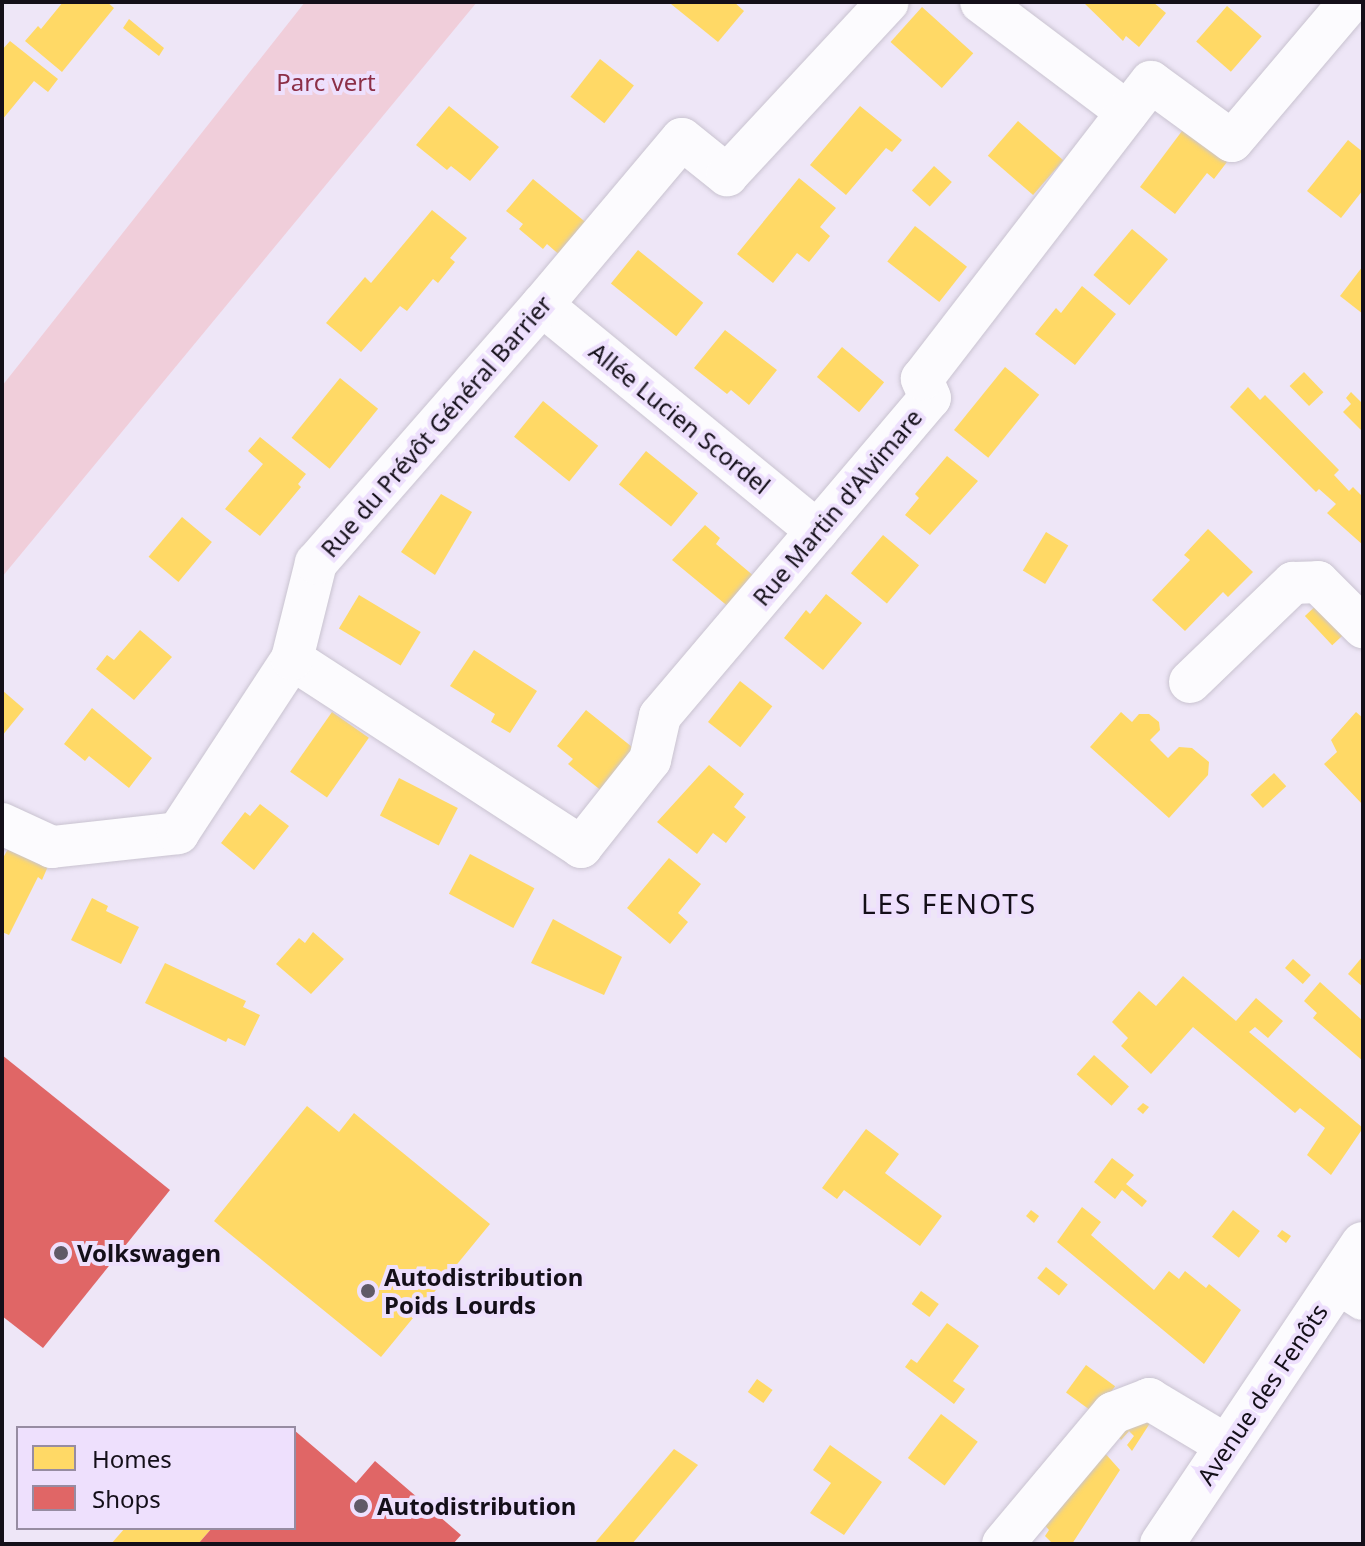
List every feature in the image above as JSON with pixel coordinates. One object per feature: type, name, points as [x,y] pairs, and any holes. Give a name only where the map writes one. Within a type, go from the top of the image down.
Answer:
[{"type":"main road","name":"Avenue des Fenôts","points":[[1162,1544],[1226,1445],[1350,1290],[1363,1244]]},
{"type":"street","name":"Rue du Prévôt Général Barrier","points":[[2,824],[52,847],[178,833],[292,659],[316,563],[542,305],[682,139],[727,175],[888,2]]},
{"type":"street","points":[[981,2],[1127,112]]},
{"type":"street","name":"Rue Martin d'Alvimare","points":[[292,659],[581,847],[650,760],[660,716],[930,398],[922,379],[1151,82],[1232,141],[1350,2]]},
{"type":"street","name":"Allée Lucien Scordel","points":[[542,305],[817,531]]},
{"type":"street","points":[[1190,682],[1293,583],[1318,582],[1363,627]]},
{"type":"street","points":[[1003,1544],[1113,1413],[1149,1399],[1226,1445]]},
{"type":"green space","name":"Parc vert","points":[[305,2],[477,2],[2,577],[2,386]]},
{"type":"building: Homes","points":[[63,2],[107,2],[114,8],[62,72],[25,41],[38,26],[41,29]]},
{"type":"building: Homes","points":[[734,2],[744,11],[718,42],[671,4]]},
{"type":"building: Homes","points":[[1083,2],[1153,2],[1166,13],[1139,47],[1126,36],[1123,41]]},
{"type":"building: Homes","points":[[1227,6],[1262,36],[1231,72],[1196,41]]},
{"type":"building: Homes","points":[[922,7],[973,53],[942,88],[891,42]]},
{"type":"building: Homes","points":[[129,19],[164,48],[159,56],[123,28]]},
{"type":"building: Homes","points":[[10,41],[58,79],[48,92],[34,81],[2,120],[2,50]]},
{"type":"building: Homes","points":[[600,59],[634,85],[604,123],[570,97]]},
{"type":"building: Homes","points":[[449,106],[499,147],[470,181],[451,166],[447,170],[416,145]]},
{"type":"building: Homes","points":[[860,106],[902,140],[892,152],[886,148],[846,195],[810,165]]},
{"type":"building: Homes","points":[[1018,121],[1063,160],[1033,195],[988,156]]},
{"type":"building: Homes","points":[[1185,127],[1227,162],[1214,179],[1207,173],[1175,214],[1140,187]]},
{"type":"building: Homes","points":[[1348,140],[1363,152],[1363,190],[1341,218],[1307,191]]},
{"type":"building: Homes","points":[[934,166],[952,182],[930,207],[912,191]]},
{"type":"building: Homes","points":[[799,178],[836,208],[820,227],[830,236],[809,262],[797,253],[773,283],[737,254]]},
{"type":"building: Homes","points":[[533,179],[589,225],[562,257],[547,244],[543,249],[519,229],[523,224],[506,211]]},
{"type":"building: Homes","points":[[432,210],[467,238],[450,258],[455,262],[438,283],[433,279],[407,311],[400,306],[361,352],[326,323],[365,277],[371,283]]},
{"type":"building: Homes","points":[[915,226],[967,267],[939,302],[887,261]]},
{"type":"building: Homes","points":[[1132,229],[1168,259],[1129,305],[1093,275]]},
{"type":"building: Homes","points":[[638,250],[703,303],[676,336],[611,283]]},
{"type":"building: Homes","points":[[1363,266],[1363,314],[1340,296]]},
{"type":"building: Homes","points":[[1082,286],[1116,314],[1075,365],[1035,334],[1056,308],[1061,313]]},
{"type":"building: Homes","points":[[725,330],[777,370],[749,405],[731,390],[727,394],[694,368]]},
{"type":"building: Homes","points":[[842,347],[884,382],[859,412],[817,377]]},
{"type":"building: Homes","points":[[1005,367],[1039,395],[988,458],[954,430]]},
{"type":"building: Homes","points":[[1304,372],[1323,392],[1309,406],[1290,386]]},
{"type":"building: Homes","points":[[340,378],[378,409],[330,469],[292,438]]},
{"type":"building: Homes","points":[[1248,387],[1260,400],[1265,395],[1339,470],[1334,475],[1349,491],[1353,487],[1363,497],[1363,545],[1327,513],[1336,504],[1319,489],[1316,492],[1230,407]]},
{"type":"building: Homes","points":[[1351,392],[1363,404],[1363,432],[1343,412],[1351,404],[1346,398]]},
{"type":"building: Homes","points":[[543,401],[598,446],[569,481],[514,437]]},
{"type":"building: Homes","points":[[260,437],[306,474],[298,484],[301,487],[260,536],[225,509],[263,464],[248,451]]},
{"type":"building: Homes","points":[[646,451],[698,493],[671,527],[619,484]]},
{"type":"building: Homes","points":[[947,456],[978,481],[930,535],[905,515],[919,498],[915,494]]},
{"type":"building: Homes","points":[[441,494],[472,512],[435,575],[401,552]]},
{"type":"building: Homes","points":[[182,517],[212,542],[178,582],[149,557]]},
{"type":"building: Homes","points":[[705,525],[720,538],[716,544],[755,577],[730,608],[672,560]]},
{"type":"building: Homes","points":[[1208,529],[1253,572],[1228,597],[1223,592],[1185,631],[1152,600],[1190,560],[1184,555]]},
{"type":"building: Homes","points":[[1046,532],[1068,545],[1045,584],[1023,571]]},
{"type":"building: Homes","points":[[883,535],[919,565],[887,604],[851,573]]},
{"type":"building: Homes","points":[[826,594],[862,623],[823,670],[784,638],[806,610],[810,614]]},
{"type":"building: Homes","points":[[359,595],[421,632],[401,666],[339,628]]},
{"type":"building: Homes","points":[[1321,601],[1348,630],[1332,645],[1305,616]]},
{"type":"building: Homes","points":[[140,630],[172,657],[134,700],[96,669],[107,655],[114,660]]},
{"type":"building: Homes","points":[[474,650],[537,691],[510,733],[491,722],[495,714],[450,686]]},
{"type":"building: Homes","points":[[740,681],[772,706],[740,747],[708,722]]},
{"type":"building: Homes","points":[[2,690],[24,709],[2,736]]},
{"type":"building: Homes","points":[[92,708],[152,758],[129,788],[89,756],[85,761],[64,744]]},
{"type":"building: Homes","points":[[586,710],[637,751],[603,792],[568,764],[573,759],[557,746]]},
{"type":"building: Homes","points":[[332,712],[369,738],[327,798],[290,772]]},
{"type":"building: Homes","points":[[1121,712],[1132,722],[1139,714],[1149,714],[1159,722],[1160,730],[1150,740],[1168,758],[1179,747],[1192,748],[1209,762],[1208,775],[1169,818],[1090,747]]},
{"type":"building: Homes","points":[[1356,712],[1363,718],[1363,805],[1324,764],[1337,752],[1331,740]]},
{"type":"building: Homes","points":[[709,765],[744,794],[734,807],[746,817],[726,843],[713,833],[697,854],[657,822]]},
{"type":"building: Homes","points":[[1274,773],[1286,786],[1263,808],[1251,795]]},
{"type":"building: Homes","points":[[399,778],[458,808],[439,845],[380,815]]},
{"type":"building: Homes","points":[[260,804],[289,826],[254,870],[221,843],[245,812],[250,816]]},
{"type":"building: Homes","points":[[10,845],[49,864],[42,880],[38,877],[9,935],[2,932],[2,860]]},
{"type":"building: Homes","points":[[470,854],[534,888],[513,928],[449,894]]},
{"type":"building: Homes","points":[[669,858],[701,884],[678,913],[688,922],[670,944],[627,908]]},
{"type":"building: Homes","points":[[92,898],[108,906],[106,911],[139,927],[121,964],[71,940]]},
{"type":"building: Homes","points":[[553,919],[622,957],[604,995],[531,963]]},
{"type":"building: Homes","points":[[313,932],[344,959],[311,994],[276,964],[299,938],[305,943]]},
{"type":"building: Homes","points":[[1363,956],[1363,987],[1348,974]]},
{"type":"building: Homes","points":[[1293,959],[1311,975],[1303,984],[1285,968]]},
{"type":"building: Homes","points":[[165,963],[246,1001],[243,1007],[260,1015],[245,1046],[228,1038],[226,1042],[145,1003]]},
{"type":"building: Homes","points":[[1183,976],[1236,1021],[1256,998],[1283,1021],[1268,1038],[1255,1027],[1249,1032],[1363,1128],[1331,1175],[1307,1155],[1325,1128],[1300,1108],[1295,1113],[1193,1027],[1151,1074],[1121,1046],[1128,1038],[1112,1022],[1139,991],[1156,1006]]},
{"type":"building: Homes","points":[[1320,982],[1363,1021],[1363,1061],[1313,1018],[1317,1013],[1304,1001]]},
{"type":"building: Homes","points":[[1094,1055],[1129,1086],[1112,1106],[1077,1074]]},
{"type":"building: Homes","points":[[1143,1103],[1149,1107],[1143,1114],[1137,1109]]},
{"type":"building: Homes","name":"Autodistribution Poids Lourds","points":[[307,1106],[339,1132],[354,1113],[490,1224],[381,1357],[214,1221]]},
{"type":"building: Homes","points":[[866,1129],[899,1154],[885,1173],[942,1216],[920,1246],[844,1190],[837,1199],[822,1188]]},
{"type":"building: Homes","points":[[1112,1158],[1134,1175],[1126,1184],[1147,1201],[1142,1207],[1122,1190],[1115,1199],[1094,1182]]},
{"type":"building: Homes","points":[[1082,1207],[1101,1222],[1091,1235],[1154,1290],[1169,1271],[1179,1279],[1185,1271],[1206,1288],[1209,1284],[1241,1310],[1204,1364],[1057,1242]]},
{"type":"building: Homes","points":[[1031,1210],[1039,1216],[1034,1223],[1026,1216]]},
{"type":"building: Homes","points":[[1233,1210],[1260,1231],[1239,1258],[1212,1237]]},
{"type":"building: Homes","points":[[1282,1230],[1291,1236],[1286,1243],[1277,1236]]},
{"type":"building: Homes","points":[[1046,1267],[1068,1285],[1059,1296],[1037,1278]]},
{"type":"building: Homes","points":[[921,1291],[939,1304],[929,1317],[912,1304]]},
{"type":"building: Homes","points":[[947,1323],[979,1346],[953,1381],[965,1389],[954,1404],[905,1367],[911,1359],[917,1363]]},
{"type":"building: Homes","points":[[1086,1365],[1115,1386],[1095,1414],[1066,1393]]},
{"type":"building: Homes","points":[[757,1379],[773,1390],[763,1403],[748,1392]]},
{"type":"building: Homes","points":[[941,1414],[978,1442],[945,1486],[908,1458]]},
{"type":"building: Homes","points":[[1152,1420],[1132,1451],[1127,1445],[1134,1436],[1129,1431],[1121,1440],[1117,1435],[1125,1424]]},
{"type":"building: Homes","points":[[830,1445],[882,1482],[844,1535],[810,1513],[831,1483],[813,1470]]},
{"type":"building: Homes","points":[[674,1449],[698,1465],[632,1544],[594,1544]]},
{"type":"building: Homes","points":[[1103,1451],[1120,1470],[1072,1544],[1053,1544],[1045,1536],[1049,1530],[1043,1523]]},
{"type":"building: Homes","points":[[123,1530],[210,1530],[198,1544],[111,1544]]},
{"type":"building: Shops","name":"Volkswagen","points":[[2,1055],[170,1190],[43,1348],[2,1316]]},
{"type":"building: Shops","name":"Autodistribution","points":[[296,1432],[356,1483],[375,1461],[461,1535],[453,1544],[198,1544],[210,1530],[296,1530]]},
{"type":"place","name":"Volkswagen","points":[[61,1253]]},
{"type":"place","name":"Autodistribution Poids Lourds","points":[[368,1291]]},
{"type":"place","name":"Autodistribution","points":[[361,1506]]},
{"type":"district","name":"LES FENOTS","points":[[949,903]]}]
